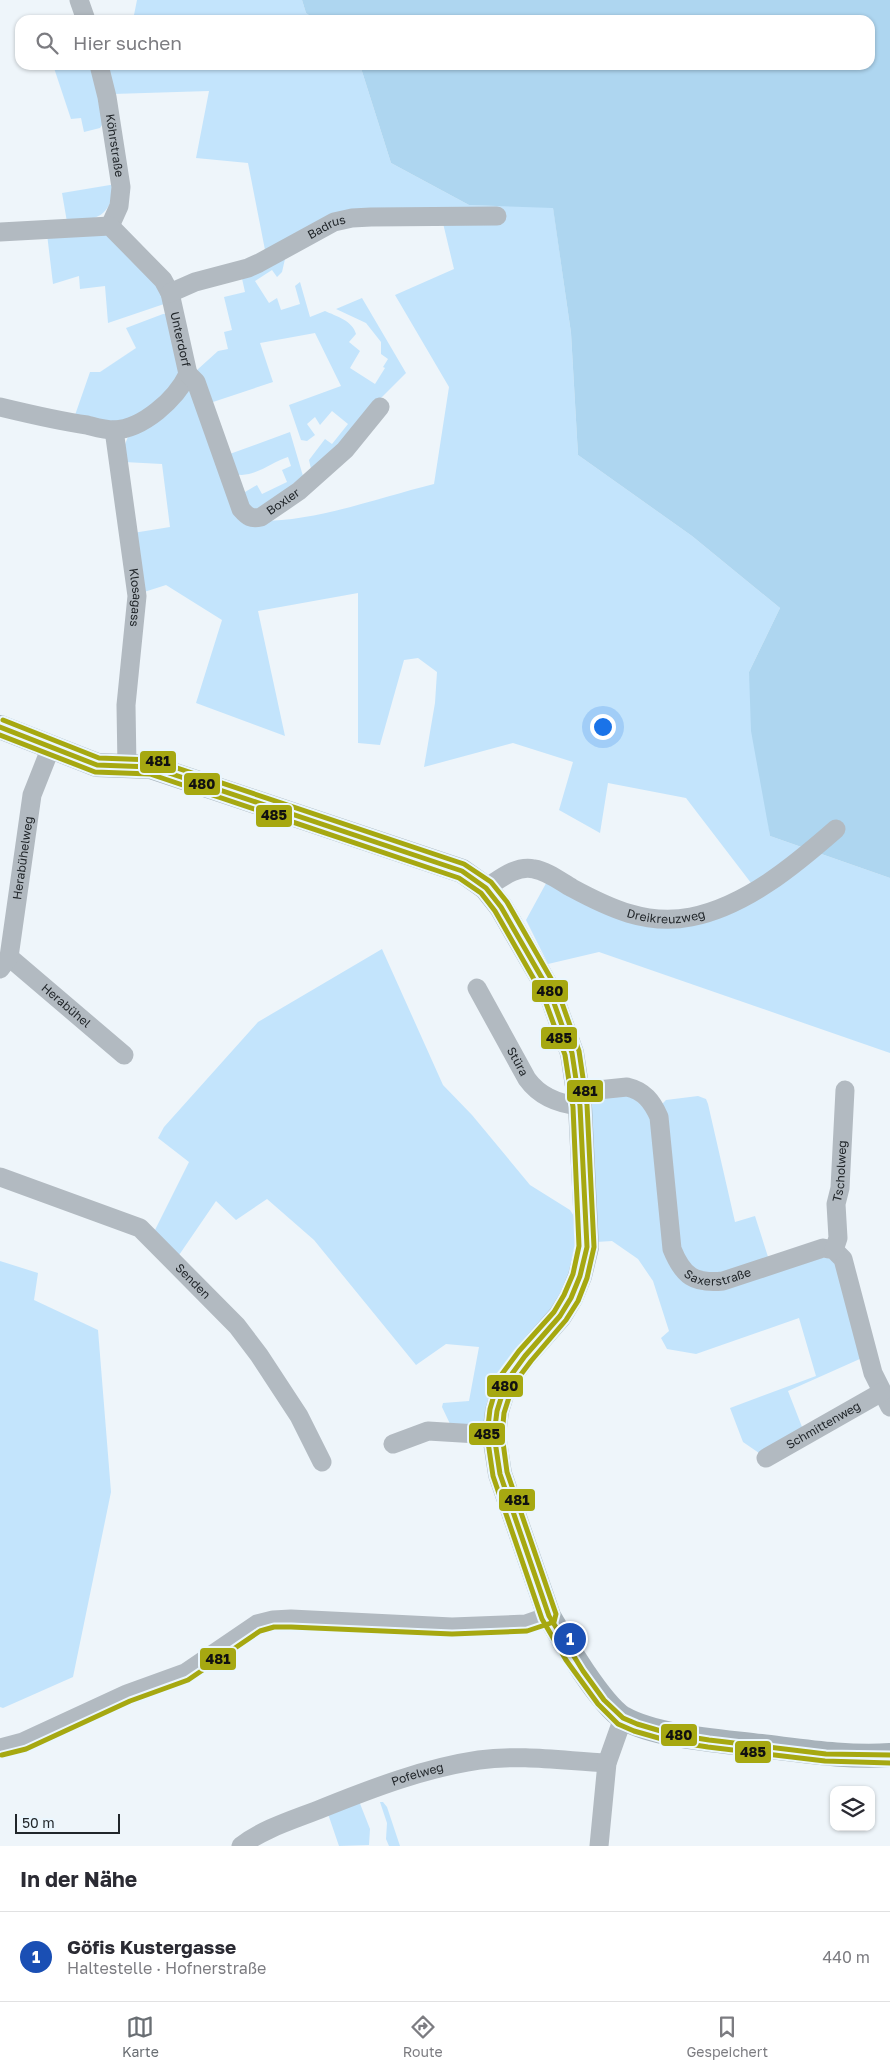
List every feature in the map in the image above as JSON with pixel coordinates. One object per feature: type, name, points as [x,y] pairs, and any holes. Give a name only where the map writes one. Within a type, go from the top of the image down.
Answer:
[{"type":"main road","points":[[0,727],[97,765],[151,767],[462,870],[486,888],[501,907],[550,992],[572,1053],[579,1099],[587,1247],[580,1276],[571,1298],[560,1316],[525,1356],[506,1382],[497,1411],[494,1435],[500,1474],[549,1616],[559,1634],[604,1699],[623,1718],[640,1725],[690,1738],[827,1753],[868,1756],[890,1755]]},
{"type":"street","points":[[79,0],[84,15]]},
{"type":"street","name":"Köhrstraße","points":[[100,70],[107,97],[121,187],[119,206],[110,226]]},
{"type":"street","name":"Badrus","points":[[170,293],[195,282],[248,268],[334,222],[352,218],[497,216]]},
{"type":"street","points":[[0,232],[110,226]]},
{"type":"street","name":"Unterdorf","points":[[0,407],[114,430],[132,426],[149,417],[166,403],[183,384],[188,374],[170,293],[163,280],[110,226]]},
{"type":"street","name":"Boxler","points":[[188,374],[196,382],[241,509],[247,516],[254,518],[261,517],[299,491],[345,450],[380,407]]},
{"type":"street","name":"Klosagass","points":[[114,430],[137,596],[126,705],[127,766]]},
{"type":"street","name":"Herabühelweg","points":[[4,963],[32,794],[51,747]]},
{"type":"street","name":"Dreikreuzweg","points":[[486,888],[506,875],[520,869],[534,869],[546,873],[606,906],[628,914],[652,918],[690,918],[745,896],[785,870],[836,829]]},
{"type":"street","name":"Herabühel","points":[[4,963],[124,1055]]},
{"type":"street","name":"Stüra","points":[[477,988],[527,1080],[535,1090],[546,1097],[566,1105],[579,1099]]},
{"type":"street","name":"Saxerstraße","points":[[579,1099],[627,1087],[634,1088],[649,1098],[659,1117],[672,1249],[677,1262],[685,1273],[696,1280],[723,1281],[823,1248],[834,1250]]},
{"type":"street","name":"Tscholweg","points":[[834,1250],[838,1238],[836,1204],[840,1188],[845,1090]]},
{"type":"street","name":"Senden","points":[[0,1177],[140,1228],[236,1326],[259,1355],[299,1416],[322,1462]]},
{"type":"street","points":[[834,1250],[843,1259],[872,1372],[886,1400]]},
{"type":"street","name":"Schmittenweg","points":[[766,1458],[886,1400]]},
{"type":"street","points":[[393,1444],[428,1431],[494,1435]]},
{"type":"street","points":[[0,1748],[23,1742],[126,1694],[185,1673],[249,1628],[273,1620],[299,1619],[452,1627],[526,1624],[549,1616]]},
{"type":"street","points":[[599,1846],[607,1763],[623,1718]]},
{"type":"street","name":"Pofelweg","points":[[241,1846],[278,1826],[384,1784],[450,1766],[479,1760],[508,1758],[607,1763]]},
{"type":"shaded area","points":[[137,0],[302,0],[306,13],[309,15],[134,15]]},
{"type":"shaded area","points":[[302,0],[890,0],[890,878],[770,836],[751,731],[749,672],[780,608],[692,536],[578,455],[571,333],[553,208],[469,205],[391,163],[362,70],[875,70],[875,15],[309,15],[306,13]]},
{"type":"shaded area","points":[[55,70],[92,70],[104,122],[100,128],[84,132],[81,118],[71,119]]},
{"type":"shaded area","points":[[107,70],[362,70],[391,163],[469,205],[553,207],[571,333],[578,455],[692,536],[780,608],[749,672],[770,836],[890,878],[890,1053],[599,952],[548,964],[526,920],[550,876],[631,923],[761,896],[686,798],[608,783],[600,833],[559,810],[573,762],[513,743],[424,767],[435,703],[437,672],[418,658],[404,660],[380,745],[358,743],[358,593],[258,611],[285,736],[196,703],[222,620],[166,585],[141,593],[133,533],[170,527],[162,464],[124,462],[124,447],[129,434],[189,386],[240,520],[264,521],[313,516],[434,484],[449,387],[395,295],[454,269],[442,219],[334,219],[266,255],[248,163],[196,158],[209,91],[113,94]]},
{"type":"shaded area","points":[[116,184],[110,204],[101,215],[87,220],[67,222],[62,193]]},
{"type":"shaded area","points":[[101,233],[109,236],[156,283],[167,303],[108,323],[105,286],[80,289],[79,276],[53,284],[47,234]]},
{"type":"shaded area","points":[[285,259],[282,272],[277,277],[272,270],[255,281],[269,303],[277,298],[281,310],[300,304],[295,286],[300,282],[310,317],[325,311],[344,320],[354,329],[356,334],[349,342],[360,351],[350,368],[375,384],[388,359],[381,354],[381,342],[366,323],[336,309],[362,298],[406,373],[375,404],[343,449],[311,469],[309,460],[325,439],[332,444],[348,424],[332,411],[320,425],[315,417],[307,424],[315,435],[307,441],[301,440],[289,405],[341,386],[315,333],[260,343],[273,382],[210,403],[197,370],[218,351],[228,349],[224,332],[232,330],[224,297],[245,292],[241,274]]},
{"type":"shaded area","points":[[163,314],[168,314],[182,369],[157,405],[125,423],[74,418],[90,372],[100,372],[136,348],[126,328]]},
{"type":"shaded area","points":[[290,432],[303,476],[260,511],[249,510],[243,495],[245,492],[257,485],[262,494],[287,482],[282,470],[291,466],[288,457],[255,472],[242,475],[235,474],[227,455]]},
{"type":"shaded area","points":[[382,949],[443,1085],[472,1115],[530,1185],[570,1210],[581,1227],[573,1276],[488,1425],[451,1426],[442,1407],[443,1403],[469,1401],[479,1347],[446,1344],[416,1365],[314,1240],[267,1199],[236,1220],[216,1201],[177,1258],[155,1230],[189,1162],[158,1138],[164,1127],[258,1022]]},
{"type":"shaded area","points":[[624,1091],[653,1114],[681,1278],[818,1257],[828,1258],[835,1262],[862,1358],[788,1391],[804,1432],[759,1453],[743,1442],[730,1408],[816,1376],[799,1318],[696,1354],[667,1349],[661,1338],[669,1331],[653,1281],[638,1259],[612,1241],[596,1242],[589,1098]]},
{"type":"shaded area","points":[[698,1096],[706,1099],[708,1104],[735,1222],[755,1216],[769,1260],[720,1275],[704,1275],[682,1259],[661,1105],[666,1100]]},
{"type":"shaded area","points":[[0,1261],[38,1273],[34,1300],[98,1330],[111,1492],[73,1677],[3,1708],[0,1707]]},
{"type":"shaded area","points":[[359,1801],[370,1829],[369,1845],[339,1846],[327,1811]]},
{"type":"shaded area","points":[[380,1802],[383,1802],[387,1807],[400,1846],[389,1846],[386,1839],[387,1823]]},
{"type":"transit line","name":"481","points":[[2,1755],[26,1749],[130,1701],[188,1680],[260,1631],[274,1627],[452,1634],[527,1631],[554,1622],[556,1614],[507,1472],[502,1435],[504,1413],[513,1385],[566,1320],[578,1301],[587,1278],[594,1247],[587,1105],[579,1051],[557,989],[507,902],[491,882],[464,864],[153,760],[99,758],[3,720]]},
{"type":"transit line","name":"480","points":[[0,727],[97,765],[151,767],[462,871],[486,888],[501,907],[550,992],[572,1053],[580,1106],[587,1247],[580,1276],[571,1298],[560,1316],[525,1356],[506,1382],[497,1411],[494,1435],[500,1474],[549,1616],[583,1671],[604,1700],[623,1718],[637,1724],[671,1734],[709,1740],[826,1754],[890,1755]]},
{"type":"transit line","name":"485","points":[[0,735],[95,772],[150,774],[459,878],[481,893],[495,911],[543,995],[565,1055],[573,1107],[579,1246],[573,1274],[554,1312],[519,1351],[499,1378],[490,1409],[487,1435],[493,1476],[542,1619],[566,1660],[598,1704],[618,1724],[634,1731],[669,1741],[708,1747],[825,1761],[890,1763]]},
{"type":"place","name":"Göfis Kustergasse","points":[[570,1639]]}]
